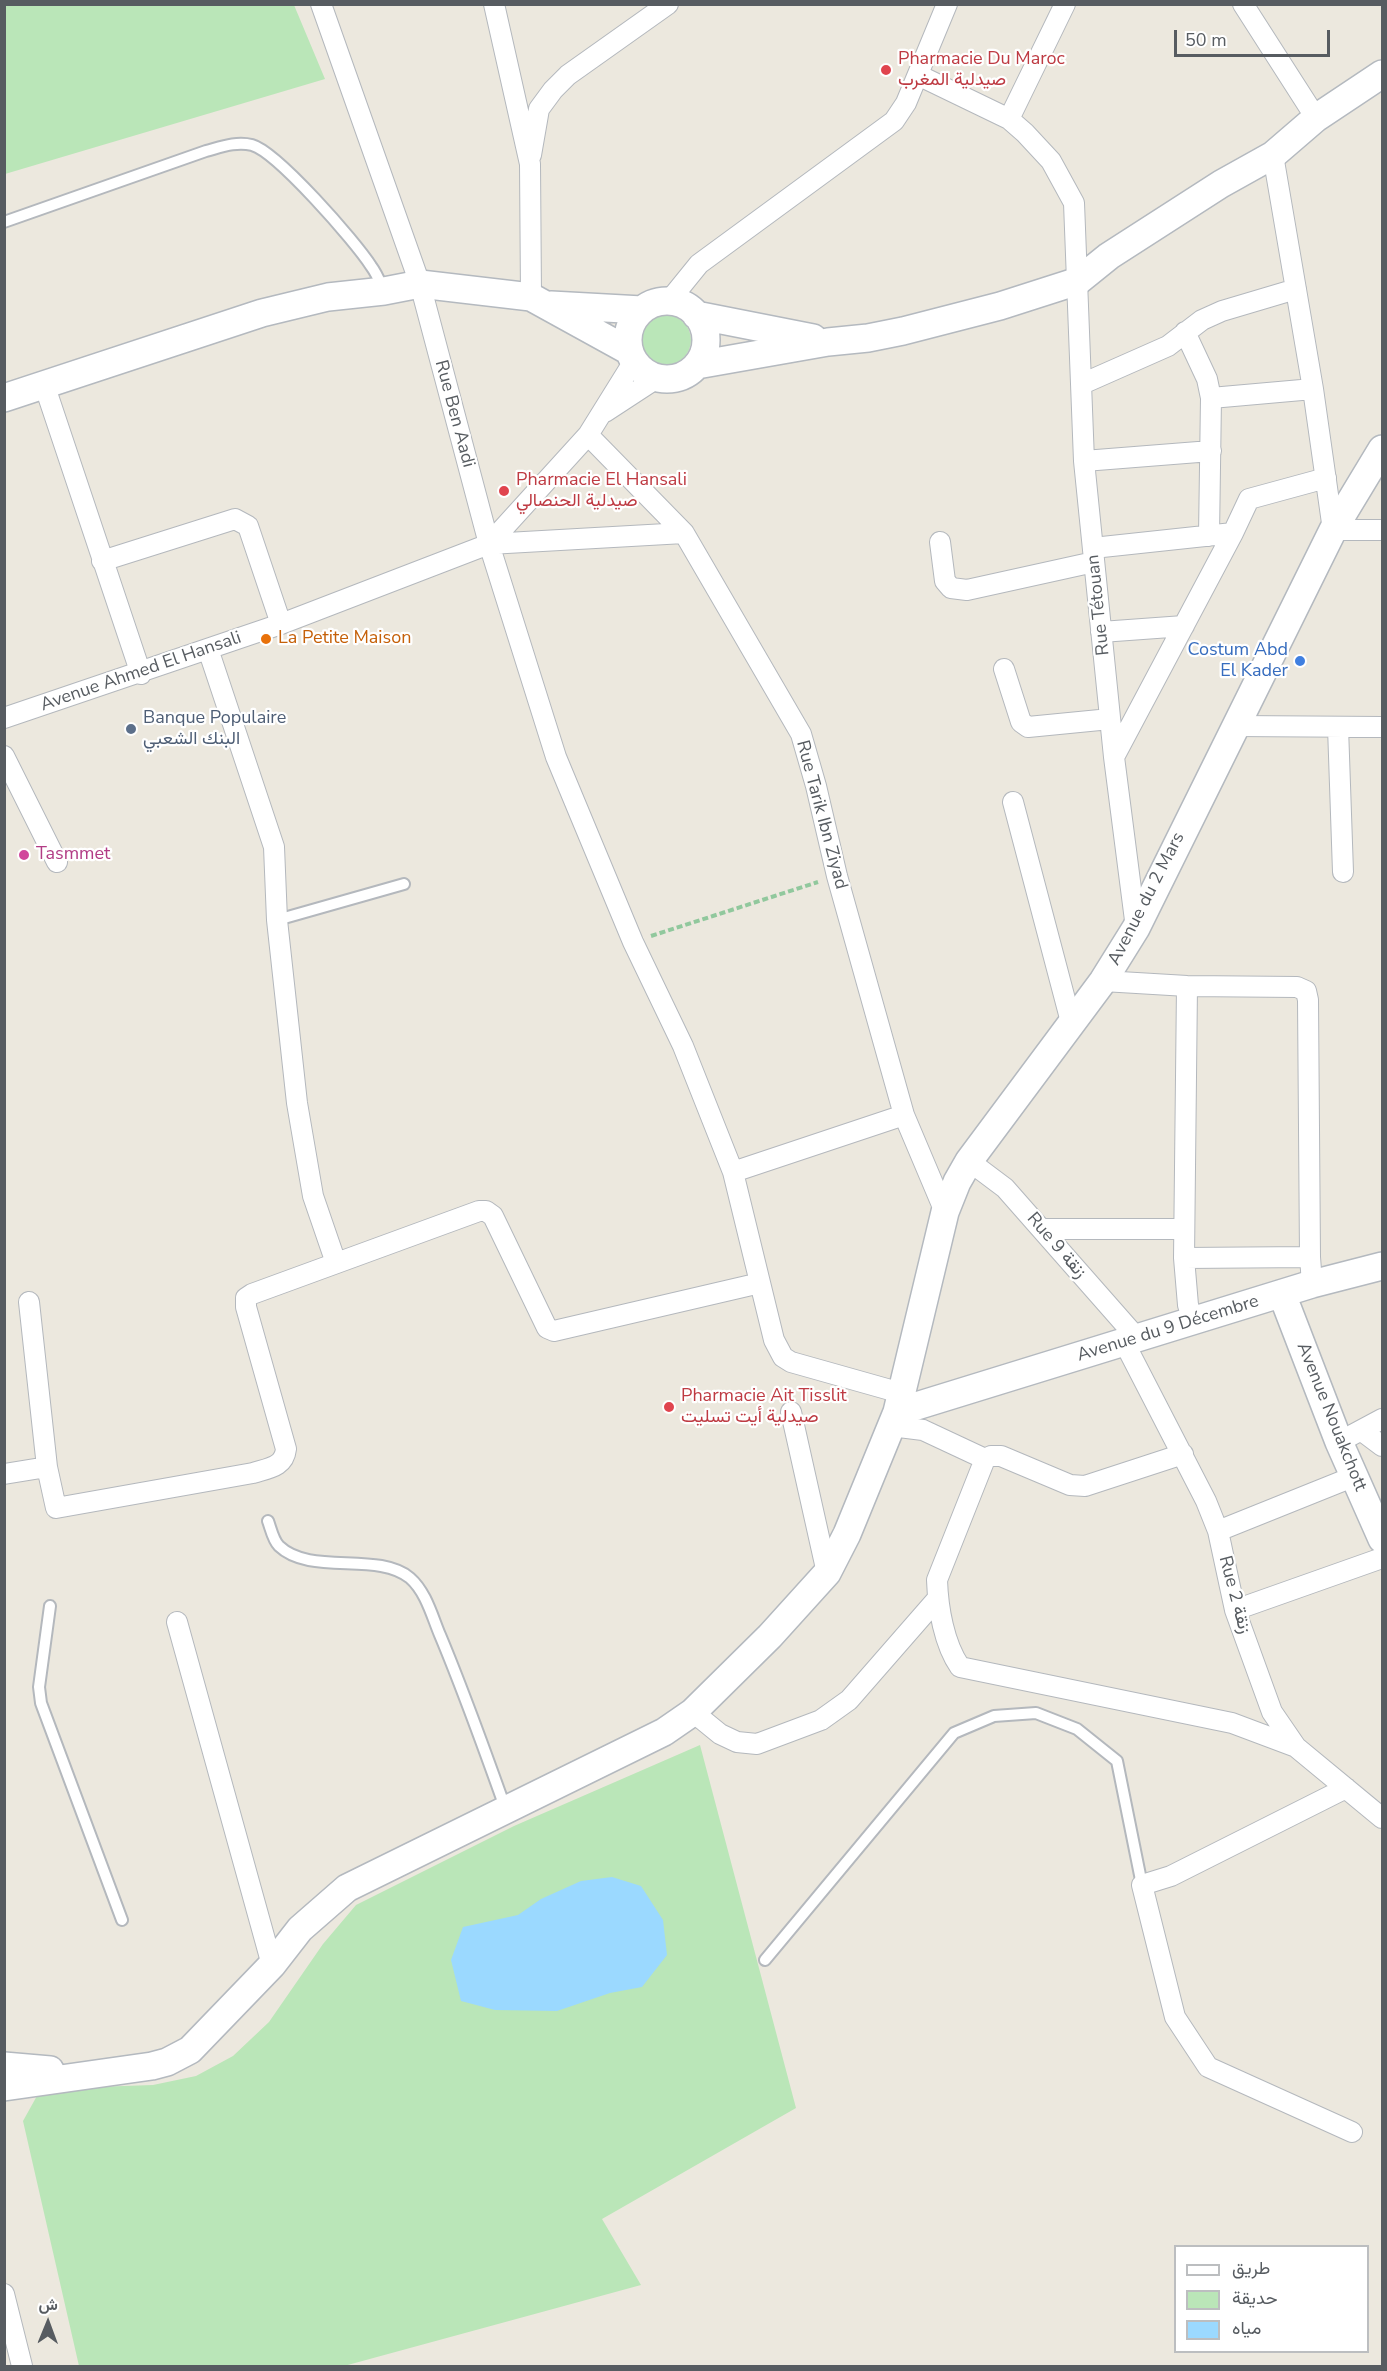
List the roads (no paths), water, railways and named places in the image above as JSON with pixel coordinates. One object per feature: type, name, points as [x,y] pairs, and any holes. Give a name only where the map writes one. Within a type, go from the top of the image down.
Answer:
[{"type":"street","name":"Rue Ben Aadi","points":[[321,4],[420,284],[489,544],[556,757],[633,942],[683,1046],[733,1172],[774,1340],[783,1357],[791,1362],[898,1405]]},
{"type":"street","points":[[494,4],[530,164],[536,301]]},
{"type":"street","points":[[530,164],[539,110],[553,90],[568,75],[668,4]]},
{"type":"street","points":[[669,301],[699,264],[894,120],[906,103],[946,4]]},
{"type":"street","points":[[1010,119],[1065,4]]},
{"type":"street","points":[[1243,4],[1316,118]]},
{"type":"street","points":[[697,365],[828,342],[868,338],[952,320],[1078,281],[1109,256],[1221,184],[1273,155],[1316,118],[1383,74]]},
{"type":"street","name":"Rue Tétouan","points":[[918,75],[1010,119],[1051,161],[1074,202],[1084,461],[1114,757],[1136,928]]},
{"type":"street","points":[[1273,155],[1313,389],[1333,530],[1383,530]]},
{"type":"street","points":[[4,398],[262,313],[328,297],[384,291],[420,284],[536,301],[642,310]]},
{"type":"street","points":[[1082,384],[1168,346],[1202,320],[1222,311],[1296,289]]},
{"type":"street","points":[[536,301],[631,356],[644,372],[657,378],[672,379],[686,374],[697,365],[705,345],[705,334],[696,315],[687,307],[669,301],[652,304],[642,310],[629,328],[627,339],[631,356]]},
{"type":"street","points":[[696,315],[828,342]]},
{"type":"street","points":[[1185,332],[1207,379],[1211,398],[1209,536]]},
{"type":"street","name":"Avenue Ahmed El Hansali","points":[[4,718],[141,674],[281,624],[489,544],[588,435],[631,356]]},
{"type":"street","points":[[600,415],[657,378]]},
{"type":"street","points":[[44,384],[141,674]]},
{"type":"street","points":[[1211,398],[1313,389]]},
{"type":"street","name":"Rue Tarik Ibn Ziyad","points":[[588,435],[684,533],[801,734],[837,876],[904,1115],[945,1212]]},
{"type":"street","name":"Avenue du 2 Mars","points":[[90,2074],[152,2066],[167,2062],[190,2050],[272,1965],[300,1929],[347,1888],[664,1732],[693,1712],[770,1636],[827,1573],[847,1534],[898,1405],[945,1212],[957,1182],[969,1161],[1103,981],[1136,928],[1333,530],[1383,449]]},
{"type":"street","points":[[1084,461],[1210,451]]},
{"type":"street","points":[[1114,757],[1249,499],[1326,478]]},
{"type":"street","points":[[102,561],[235,519],[242,521],[248,526],[281,624]]},
{"type":"street","points":[[489,544],[684,533]]},
{"type":"street","points":[[940,542],[945,581],[951,588],[967,590],[1093,555],[1233,533]]},
{"type":"street","points":[[1101,633],[1184,626]]},
{"type":"street","points":[[208,649],[274,847],[278,920],[299,1114],[313,1196],[336,1263]]},
{"type":"street","points":[[1004,669],[1021,722],[1028,727],[1110,719]]},
{"type":"street","points":[[1235,726],[1383,727]]},
{"type":"street","points":[[1338,727],[1343,872]]},
{"type":"street","points":[[4,756],[57,862]]},
{"type":"street","points":[[1013,802],[1071,1022]]},
{"type":"street","points":[[1103,981],[1187,986],[1297,987],[1306,992],[1312,1284]]},
{"type":"street","points":[[1187,986],[1184,1258],[1188,1305],[1193,1321]]},
{"type":"street","points":[[733,1172],[904,1115]]},
{"type":"street","name":"Rue 9 زنقة","points":[[969,1161],[1005,1188],[1043,1229],[1130,1340]]},
{"type":"street","points":[[29,1302],[47,1467],[56,1508],[253,1473],[278,1466],[285,1457],[286,1449],[246,1306],[246,1298],[252,1293],[479,1211],[486,1211],[493,1216],[547,1328],[554,1331],[760,1283]]},
{"type":"street","points":[[1043,1229],[1184,1230]]},
{"type":"street","points":[[1184,1258],[1310,1257]]},
{"type":"street","name":"Avenue du 9 Décembre","points":[[898,1405],[955,1395],[1312,1284],[1383,1266]]},
{"type":"street","name":"Avenue Nouakchott","points":[[1282,1294],[1351,1437],[1355,1476],[1383,1539]]},
{"type":"street","name":"Rue 2 زنقة","points":[[1130,1340],[1218,1531],[1235,1610],[1272,1712],[1296,1747],[1383,1818]]},
{"type":"street","points":[[898,1405],[922,1430],[985,1459]]},
{"type":"street","points":[[791,1412],[827,1573]]},
{"type":"street","points":[[1351,1437],[1383,1419]]},
{"type":"street","points":[[1351,1437],[1383,1446]]},
{"type":"street","points":[[1183,1454],[1085,1486],[1070,1485],[1001,1456],[991,1456],[985,1459],[937,1580],[938,1598],[952,1657],[960,1668],[1232,1723],[1296,1747]]},
{"type":"street","points":[[4,1474],[47,1467]]},
{"type":"street","points":[[1218,1531],[1355,1476]]},
{"type":"street","points":[[1235,1610],[1383,1558]]},
{"type":"street","points":[[693,1712],[720,1734],[737,1742],[757,1744],[821,1720],[849,1700],[938,1598]]},
{"type":"street","points":[[177,1622],[272,1965]]},
{"type":"street","points":[[1346,1788],[1171,1876],[1142,1885],[1175,2017],[1208,2067],[1352,2132]]},
{"type":"street","points":[[4,2066],[90,2074]]},
{"type":"street","points":[[4,2087],[90,2074]]},
{"type":"street","points":[[4,2294],[10,2338],[22,2367]]},
{"type":"lane","points":[[4,222],[206,151],[232,144],[253,145],[290,173],[313,197],[370,263],[384,291]]},
{"type":"lane","points":[[278,920],[404,884]]},
{"type":"lane","points":[[268,1521],[277,1544],[287,1552],[322,1561],[371,1565],[387,1569],[410,1578],[421,1590],[457,1676],[506,1810]]},
{"type":"lane","points":[[50,1606],[39,1687],[41,1703],[122,1920]]},
{"type":"lane","points":[[765,1960],[954,1733],[994,1716],[1036,1713],[1077,1729],[1117,1761],[1142,1885]]},
{"type":"water","points":[[612,1877],[641,1886],[663,1920],[667,1955],[642,1987],[610,1993],[557,2011],[495,2010],[461,2001],[451,1960],[463,1927],[518,1915],[541,1899],[581,1881]]},
{"type":"place","name":"Pharmacie Du Maroc صيدلية المغرب","points":[[886,70]]},
{"type":"place","name":"Pharmacie El Hansali صيدلية الحنصالي","points":[[504,491]]},
{"type":"place","name":"La Petite Maison","points":[[266,639]]},
{"type":"place","name":"Costum Abd El Kader","points":[[1300,661]]},
{"type":"place","name":"Banque Populaire البنك الشعبي","points":[[131,729]]},
{"type":"place","name":"Tasmmet","points":[[24,855]]},
{"type":"place","name":"Pharmacie Ait Tisslit صيدلية أيت تسليت","points":[[669,1407]]}]
